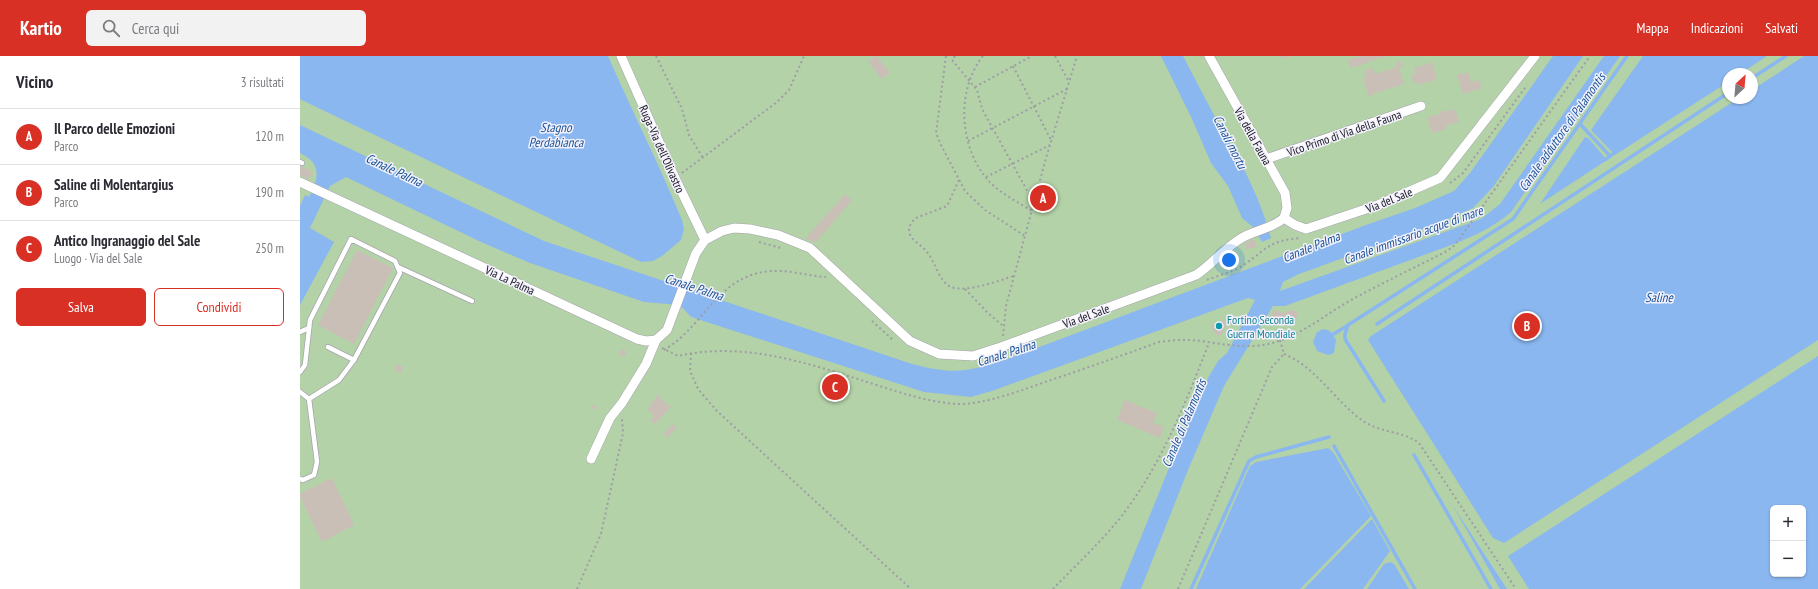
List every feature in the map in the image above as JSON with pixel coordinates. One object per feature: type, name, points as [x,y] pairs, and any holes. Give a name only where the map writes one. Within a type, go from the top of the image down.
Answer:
[{"type":"street","name":"Ruga-Via dell'Olivastro","points":[[621,56],[675,178],[705,240]]},
{"type":"street","name":"Via della Fauna","points":[[1209,56],[1285,193],[1287,208],[1284,218]]},
{"type":"street","name":"Via del Sale","points":[[705,240],[722,231],[734,228],[750,229],[778,235],[810,248],[910,341],[939,354],[973,356],[1001,347],[1196,274],[1208,267],[1240,239],[1251,233],[1278,224],[1284,218],[1295,225],[1306,229],[1378,205],[1440,178],[1535,56]]},
{"type":"street","name":"Vico Primo di Via della Fauna","points":[[1266,159],[1421,106]]},
{"type":"street","name":"Via La Palma","points":[[304,184],[327,196],[638,339],[646,341],[656,340]]},
{"type":"street","points":[[591,459],[610,418],[622,403],[646,364],[656,340],[667,330],[696,253],[705,240]]},
{"type":"lane","points":[[300,372],[305,365],[310,320],[352,239],[395,261],[400,273],[396,283],[354,360],[339,380],[309,399]]},
{"type":"lane","points":[[398,267],[472,301]]},
{"type":"lane","points":[[300,332],[309,328]]},
{"type":"lane","points":[[328,347],[354,360]]},
{"type":"lane","points":[[300,392],[309,399],[317,462],[314,476],[303,480],[300,479]]},
{"type":"path","points":[[656,56],[682,109],[689,135],[703,158]]},
{"type":"path","points":[[675,178],[777,102],[789,90],[804,56]]},
{"type":"path","points":[[946,56],[936,133],[965,190],[985,210],[1025,236]]},
{"type":"path","points":[[955,56],[952,60],[974,87],[980,97],[982,109],[1034,203]]},
{"type":"path","points":[[983,56],[969,81],[964,109],[968,141],[974,158],[986,177],[996,187],[1032,211]]},
{"type":"path","points":[[974,87],[1032,56]]},
{"type":"path","points":[[1055,56],[1069,82]]},
{"type":"path","points":[[1001,347],[1006,306],[1051,140],[1077,56]]},
{"type":"path","points":[[656,340],[664,350],[678,356],[691,353],[730,350],[769,355],[803,362],[931,401],[959,404],[1013,393],[1159,342],[1178,340],[1227,345],[1252,346],[1267,344],[1304,331],[1353,300],[1447,251],[1455,245],[1590,56]]},
{"type":"path","points":[[1013,66],[1051,140]]},
{"type":"path","points":[[968,141],[992,127],[1067,89]]},
{"type":"path","points":[[986,177],[1050,145]]},
{"type":"path","points":[[959,180],[947,206],[912,221],[909,230],[911,236],[926,250],[947,285],[952,288],[966,289],[1014,276]]},
{"type":"path","points":[[753,241],[785,249]]},
{"type":"path","points":[[664,350],[671,346],[730,285],[741,278],[770,271],[785,271],[831,278],[826,273]]},
{"type":"path","points":[[966,289],[988,313],[1004,326]]},
{"type":"path","points":[[1280,340],[1284,354]]},
{"type":"path","points":[[1053,589],[1120,518],[1158,460],[1186,399],[1209,343]]},
{"type":"path","points":[[691,353],[690,371],[698,389],[717,411],[911,589]]},
{"type":"path","points":[[1178,589],[1272,366],[1284,354]]},
{"type":"path","points":[[1284,354],[1293,357],[1304,366],[1362,420],[1376,428],[1411,437],[1419,443],[1516,589]]},
{"type":"path","points":[[577,589],[601,534],[623,433],[622,403]]},
{"type":"green space","points":[[300,56],[1818,56],[1818,589],[300,589]]},
{"type":"water","name":"Stagno Perdabianca","points":[[300,56],[608,56],[682,220],[684,229],[681,240],[662,256],[653,261],[641,262],[314,106],[300,99]]},
{"type":"water","points":[[1161,56],[1183,56],[1245,172],[1257,198],[1271,238],[1262,242],[1253,227],[1242,218],[1228,186],[1211,163],[1192,119]]},
{"type":"water","points":[[1553,56],[1583,56],[1493,187],[1473,208],[1429,227],[1299,274],[1283,282],[1280,291],[1481,219],[1500,204],[1604,56],[1620,56],[1511,212],[1498,222],[1477,234],[1454,244],[1285,306],[1273,306],[1224,386],[1188,470],[1141,589],[1120,589],[1171,463],[1208,378],[1218,361],[1227,353],[1255,300],[1248,298],[992,391],[971,397],[924,392],[691,317],[680,305],[644,302],[530,263],[481,242],[346,177],[330,186],[310,228],[334,242],[300,305],[300,206],[305,195],[309,197],[315,184],[316,172],[312,162],[300,153],[300,125],[544,241],[912,364],[950,371],[981,367],[1007,359],[1415,208],[1454,191],[1470,173]]},
{"type":"water","points":[[1643,56],[1767,56],[1749,68],[1722,68],[1722,86],[1615,155],[1591,130]]},
{"type":"water","name":"Saline","points":[[1804,56],[1818,56],[1818,340],[1504,543],[1493,538],[1368,340],[1371,336],[1730,104],[1758,104],[1758,86]]},
{"type":"water","points":[[1585,137],[1588,138],[1607,160],[1540,204]]},
{"type":"water","points":[[1323,329],[1330,331],[1336,340],[1334,353],[1328,355],[1317,351],[1313,342],[1317,332]]},
{"type":"water","points":[[1818,356],[1818,589],[1529,589],[1508,556]]},
{"type":"water","points":[[1328,448],[1333,452],[1371,516],[1300,589],[1196,589],[1250,466],[1256,462]]},
{"type":"water","points":[[1453,506],[1507,589],[1500,589]]},
{"type":"water","points":[[1372,519],[1390,551],[1363,589],[1304,589]]},
{"type":"water","points":[[1390,562],[1394,564],[1409,589],[1367,589],[1384,564]]},
{"type":"building","points":[[877,56],[890,73],[881,79],[868,61]]},
{"type":"building","points":[[1281,56],[1292,56],[1282,59]]},
{"type":"building","points":[[1361,56],[1386,56],[1351,68],[1348,60]]},
{"type":"building","points":[[1401,61],[1403,67],[1399,68],[1404,84],[1372,94],[1373,96],[1369,97],[1363,78],[1366,77],[1364,71],[1373,68],[1375,74],[1397,67],[1395,63]]},
{"type":"building","points":[[1432,62],[1437,79],[1419,85],[1418,82],[1414,83],[1411,75],[1416,74],[1414,68]]},
{"type":"building","points":[[1468,72],[1471,82],[1479,80],[1482,88],[1463,94],[1457,75]]},
{"type":"building","points":[[1455,109],[1459,122],[1445,126],[1446,129],[1432,133],[1427,117],[1441,114],[1440,112],[1446,110],[1447,112]]},
{"type":"building","points":[[300,165],[313,172],[309,179],[300,175]]},
{"type":"building","points":[[845,194],[852,200],[816,242],[805,239]]},
{"type":"building","points":[[1250,240],[1254,240],[1256,245],[1255,248],[1249,248],[1247,251],[1245,242],[1248,243]]},
{"type":"building","points":[[357,250],[393,268],[354,344],[318,325]]},
{"type":"building","name":"Fortino Seconda Guerra Mondiale","points":[[1273,310],[1280,311],[1281,313],[1294,310],[1298,315],[1296,318],[1280,319],[1278,322],[1271,319]]},
{"type":"building","name":"Fortino Seconda Guerra Mondiale","points":[[1228,317],[1234,318],[1234,324],[1227,325],[1221,335],[1216,335],[1211,326],[1227,320]]},
{"type":"building","points":[[620,350],[626,350],[626,356],[619,356]]},
{"type":"building","points":[[397,364],[403,367],[401,373],[394,370]]},
{"type":"building","points":[[659,394],[659,397],[671,407],[655,424],[650,420],[654,416],[647,409]]},
{"type":"building","points":[[1125,400],[1157,413],[1153,423],[1164,427],[1160,438],[1117,420]]},
{"type":"building","points":[[593,405],[597,407],[596,410],[591,408]]},
{"type":"building","points":[[673,424],[677,427],[667,438],[663,434]]},
{"type":"building","points":[[332,478],[354,525],[322,542],[300,497],[300,494]]},
{"type":"waterway","name":"Canale adduttore di Palamontis","points":[[1384,401],[1345,339],[1348,325],[1513,219],[1627,56]]},
{"type":"waterway","points":[[1758,74],[1786,56]]},
{"type":"waterway","points":[[1377,324],[1722,97]]},
{"type":"waterway","name":"Canale adduttore di Palamontis","points":[[1580,124],[1610,156]]},
{"type":"waterway","points":[[1606,159],[1614,153]]},
{"type":"waterway","points":[[1332,335],[1347,326]]},
{"type":"waterway","points":[[1191,589],[1249,461],[1256,457],[1329,437]]},
{"type":"waterway","points":[[1334,446],[1415,589]]},
{"type":"waterway","points":[[1414,455],[1491,589]]},
{"type":"place","name":"Il Parco delle Emozioni","points":[[1043,198]]},
{"type":"place","name":"Fortino Seconda Guerra Mondiale","points":[[1219,326]]},
{"type":"place","name":"Saline di Molentargius","points":[[1527,326]]},
{"type":"place","name":"Antico Ingranaggio del Sale","points":[[835,387]]},
{"type":"water label","name":"Canali mortu","points":[[1230,142]]},
{"type":"water label","name":"Canale Palma","points":[[394,170]]},
{"type":"water label","name":"Canale immissario acque di mare","points":[[1413,235]]},
{"type":"water label","name":"Canale Palma","points":[[1311,247]]},
{"type":"water label","name":"Canale Palma","points":[[694,287]]},
{"type":"water label","name":"Canale Palma","points":[[1006,353]]},
{"type":"water label","name":"Canale di Palamontis","points":[[1184,423]]}]
